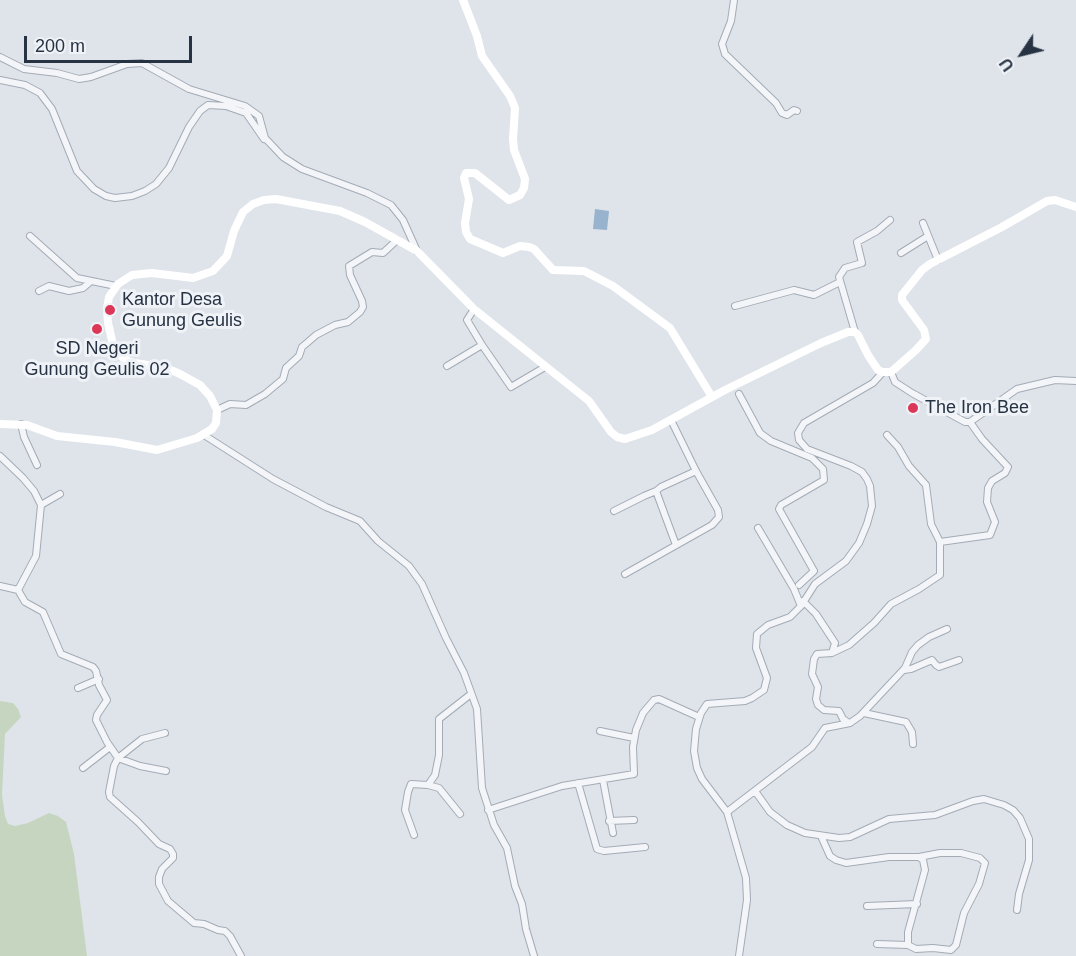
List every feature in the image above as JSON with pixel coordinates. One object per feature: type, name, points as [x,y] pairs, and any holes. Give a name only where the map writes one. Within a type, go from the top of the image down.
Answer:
[{"type":"main road","points":[[463,0],[482,56],[510,96],[515,108],[513,139],[525,183],[520,195],[509,200],[475,172],[466,173],[464,178],[469,199],[465,223],[470,239],[503,252],[520,246],[529,247],[536,250],[554,270],[584,270],[613,286],[670,328],[712,397]]},
{"type":"main road","points":[[0,424],[36,426],[65,438],[114,442],[157,450],[204,435],[216,423],[217,410],[205,390],[191,379],[166,368],[129,362],[117,354],[107,313],[110,297],[116,286],[127,277],[138,273],[193,278],[211,273],[227,256],[234,231],[243,212],[253,204],[264,200],[276,199],[340,210],[417,251],[474,309],[589,401],[609,429],[620,438],[625,439],[637,436],[671,420],[837,335],[855,332],[874,365],[887,372],[916,350],[926,339],[924,330],[904,305],[902,296],[922,270],[1002,228],[1047,201],[1055,200],[1076,207]]},
{"type":"street","points":[[734,0],[722,44],[725,53],[776,103],[782,112],[787,115],[797,111]]},
{"type":"street","points":[[0,57],[24,69],[57,73],[79,79],[127,64],[142,63],[189,88],[251,108],[259,117],[269,144]]},
{"type":"street","points":[[0,80],[25,85],[40,93],[52,109],[77,171],[94,189],[106,196],[115,198],[132,196],[156,184],[169,168],[189,126],[200,111],[211,104],[226,106],[246,113],[259,135],[283,157],[302,169],[368,193],[391,205],[403,220],[417,251]]},
{"type":"street","points":[[855,332],[840,282],[841,271],[862,263],[857,242],[877,231],[890,220]]},
{"type":"street","points":[[923,223],[938,260]]},
{"type":"street","points":[[30,236],[77,278],[90,282],[111,283],[116,286]]},
{"type":"street","points":[[901,253],[928,236]]},
{"type":"street","points":[[217,410],[230,404],[246,405],[265,394],[283,379],[286,368],[299,356],[302,347],[335,325],[348,322],[360,312],[363,307],[362,301],[350,274],[350,266],[372,252],[382,253],[397,240]]},
{"type":"street","points":[[39,291],[49,286],[69,291],[83,288],[90,282]]},
{"type":"street","points":[[735,306],[794,290],[814,295],[840,282]]},
{"type":"street","points":[[474,309],[467,320],[511,387],[545,366]]},
{"type":"street","points":[[447,366],[482,345]]},
{"type":"street","points":[[739,956],[747,894],[746,878],[727,812],[702,779],[697,768],[694,751],[699,717],[707,704],[745,701],[764,690],[767,678],[756,648],[757,634],[768,625],[790,617],[815,584],[837,569],[853,554],[867,524],[872,496],[867,478],[862,472],[807,449],[802,444],[798,433],[804,423],[873,383],[887,372],[895,382],[912,393],[965,422],[969,422],[1007,464],[1008,468],[1005,473],[992,481],[988,488],[987,502],[995,522],[990,535],[940,542]]},
{"type":"street","points":[[969,422],[1017,389],[1055,380],[1076,381]]},
{"type":"street","points":[[739,394],[760,433],[771,441],[819,463],[825,476],[821,482],[779,509],[814,572],[799,585]]},
{"type":"street","points":[[625,574],[712,525],[720,517],[671,420]]},
{"type":"street","points":[[21,424],[24,437],[38,465]]},
{"type":"street","points":[[204,435],[273,478],[327,507],[357,518],[366,525],[378,541],[409,566],[427,591],[446,638],[464,673],[477,709],[481,777],[488,810],[507,848],[534,956]]},
{"type":"street","points":[[850,723],[843,719],[839,711],[822,708],[817,702],[818,687],[811,671],[816,654],[832,653],[849,645],[891,604],[940,575],[940,542],[931,524],[926,485],[887,435]]},
{"type":"street","points":[[796,452],[802,444]]},
{"type":"street","points":[[0,456],[30,486],[41,505],[36,556],[18,590]]},
{"type":"street","points":[[614,511],[696,471]]},
{"type":"street","points":[[656,492],[676,545]]},
{"type":"street","points":[[41,505],[60,494]]},
{"type":"street","points":[[758,528],[802,603],[816,614],[834,640],[835,646],[832,653]]},
{"type":"street","points":[[0,586],[18,590],[25,602],[43,612],[61,654],[93,667],[107,700],[96,720],[118,758],[140,766],[166,771]]},
{"type":"street","points":[[727,812],[812,747],[825,728],[850,723],[864,712],[904,670],[918,645],[929,637],[947,630]]},
{"type":"street","points":[[904,670],[932,660],[939,667],[959,660]]},
{"type":"street","points":[[78,688],[99,679]]},
{"type":"street","points":[[428,785],[438,768],[439,719],[471,694]]},
{"type":"street","points":[[488,810],[562,786],[634,774],[634,738],[644,713],[654,700],[658,699],[699,717]]},
{"type":"street","points":[[864,712],[906,722],[912,732],[913,744]]},
{"type":"street","points":[[600,731],[634,738]]},
{"type":"street","points":[[165,733],[142,739],[118,758],[109,789],[110,797],[159,844],[170,849],[173,854],[173,858],[162,869],[159,877],[159,884],[168,901],[194,923],[225,931],[240,956]]},
{"type":"street","points":[[83,768],[110,747]]},
{"type":"street","points":[[603,780],[613,833]]},
{"type":"street","points":[[578,783],[597,849],[604,851],[645,847]]},
{"type":"street","points":[[414,835],[405,810],[405,800],[411,784],[428,785],[441,790],[460,814]]},
{"type":"street","points":[[755,791],[770,812],[787,825],[821,836],[848,838],[889,819],[935,815],[979,799],[1000,803],[1013,810],[1020,818],[1029,839],[1029,860],[1017,910]]},
{"type":"street","points":[[609,821],[634,820]]},
{"type":"street","points":[[821,836],[830,856],[846,863],[940,853],[961,853],[980,858],[986,866],[963,913],[954,948],[951,950],[933,948],[916,950],[908,945],[878,944]]},
{"type":"street","points":[[908,945],[908,932],[926,867],[919,856]]},
{"type":"street","points":[[867,906],[917,904]]},
{"type":"green space","points":[[0,701],[13,703],[21,717],[5,734],[2,795],[5,816],[8,824],[15,826],[28,823],[49,813],[66,822],[74,854],[87,956],[0,956]]},
{"type":"water","points":[[595,209],[609,211],[607,230],[593,229]]},
{"type":"place","name":"Kantor Desa Gunung Geulis","points":[[110,310]]},
{"type":"place","name":"SD Negeri Gunung Geulis 02","points":[[97,329]]},
{"type":"place","name":"The Iron Bee","points":[[913,408]]}]
